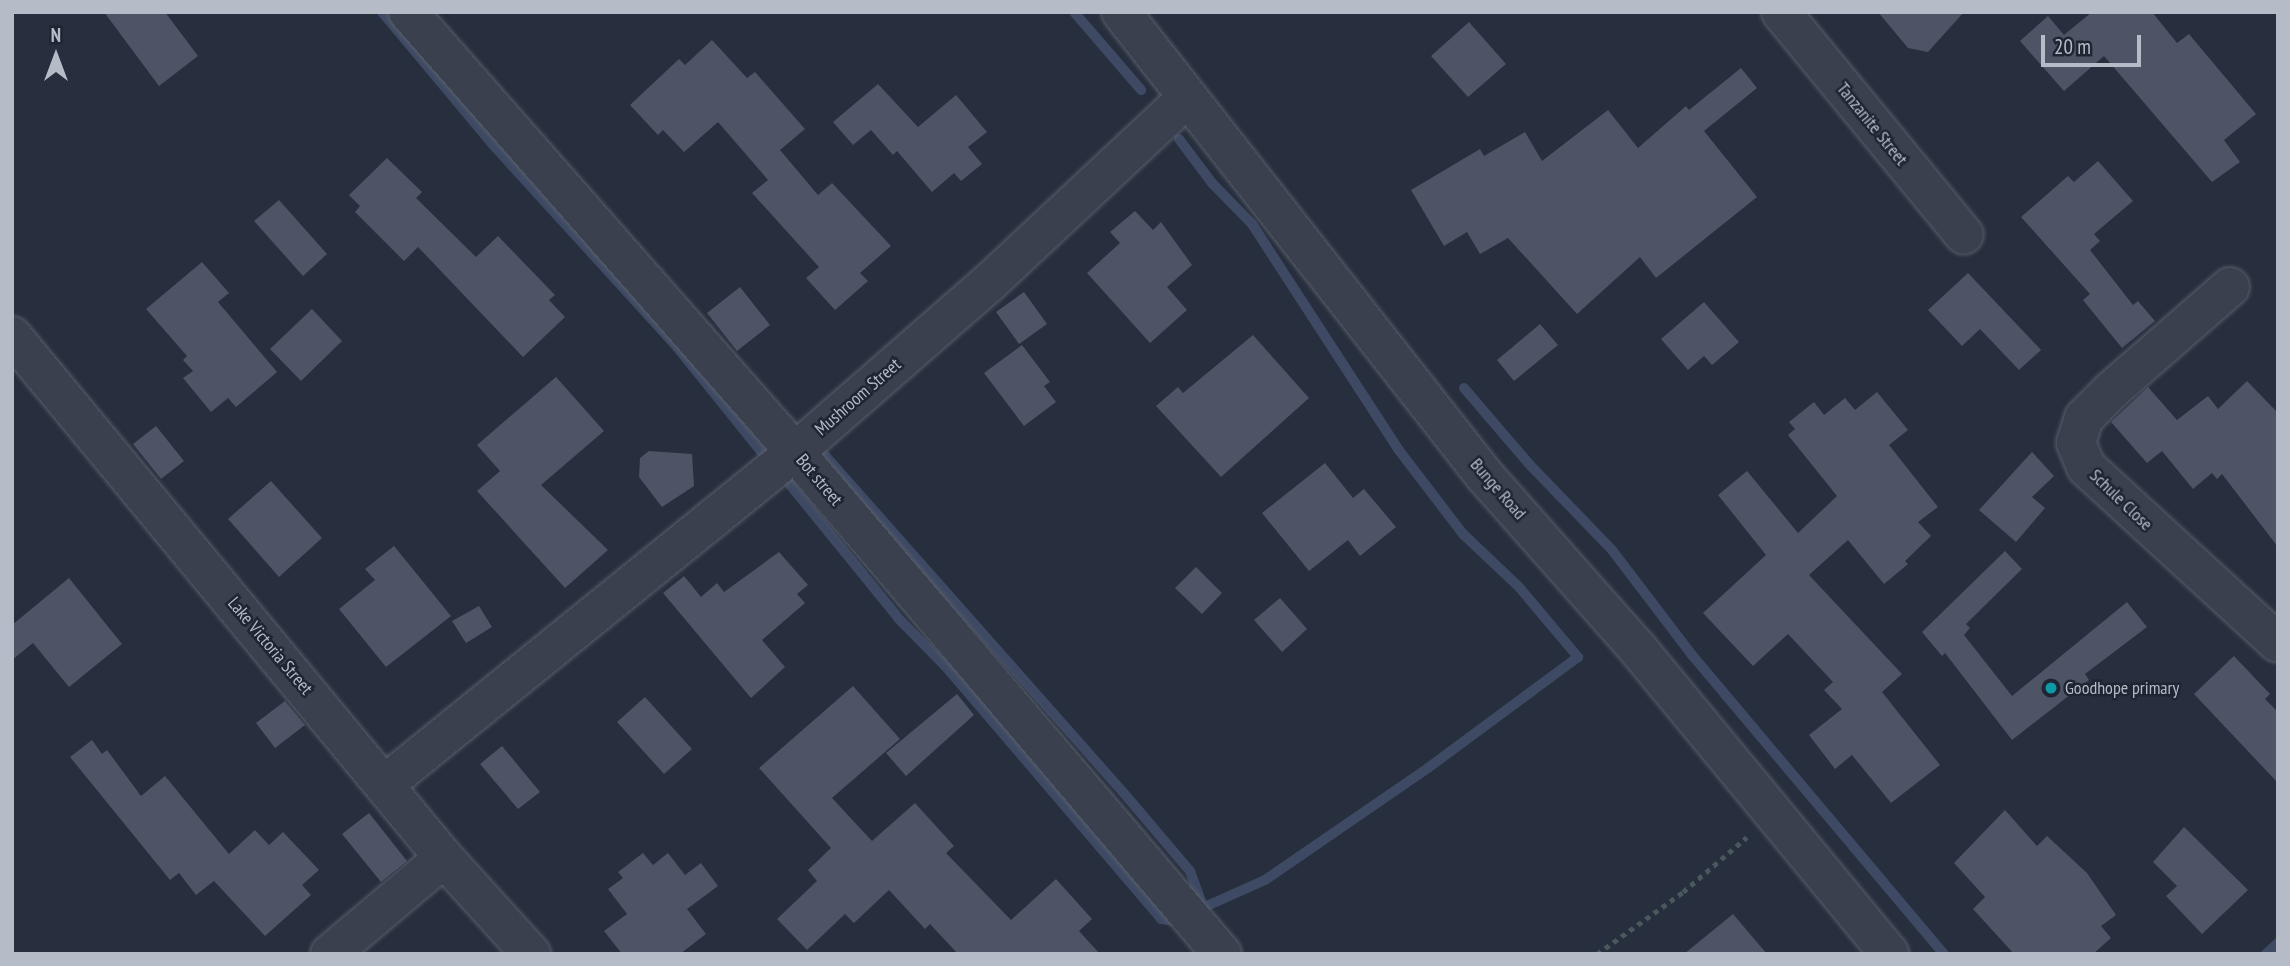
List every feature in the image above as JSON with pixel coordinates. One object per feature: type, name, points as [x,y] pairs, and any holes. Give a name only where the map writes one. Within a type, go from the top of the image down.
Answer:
[{"type":"street","name":"Bot street","points":[[408,12],[795,452],[1222,954]]},
{"type":"street","name":"Bunge Road","points":[[1121,12],[1484,475],[1638,649],[1771,816],[1889,954]]},
{"type":"street","name":"Tanzanite Street","points":[[1781,12],[1964,235]]},
{"type":"street","name":"Mushroom Street","points":[[384,785],[795,452],[989,283],[1187,98]]},
{"type":"street","name":"Schule Close","points":[[2230,287],[2112,390],[2084,418],[2076,443],[2086,467],[2278,643]]},
{"type":"street","name":"Lake Victoria Street","points":[[12,337],[444,858],[531,954]]},
{"type":"street","points":[[330,954],[444,858]]},
{"type":"path","points":[[1597,954],[1683,892],[1771,816]]},
{"type":"building","points":[[104,12],[165,12],[198,56],[159,86]]},
{"type":"building","points":[[1878,12],[1964,12],[1928,52],[1908,48]]},
{"type":"building","points":[[2092,12],[2152,12],[2177,43],[2189,34],[2256,114],[2224,140],[2240,162],[2212,182],[2104,56],[2064,91],[2020,41],[2048,16],[2064,35]]},
{"type":"building","points":[[1469,22],[1506,64],[1468,97],[1431,56]]},
{"type":"building","points":[[712,40],[747,78],[755,72],[805,129],[780,150],[818,195],[832,183],[891,246],[860,273],[868,281],[835,310],[806,278],[819,267],[752,193],[768,180],[718,122],[684,152],[663,130],[658,135],[630,105],[679,59],[685,65]]},
{"type":"building","points":[[1741,68],[1757,88],[1704,131],[1757,197],[1656,278],[1640,257],[1577,314],[1508,238],[1480,254],[1467,232],[1444,246],[1411,190],[1480,149],[1484,156],[1525,132],[1542,161],[1608,110],[1638,148],[1686,106],[1689,110]]},
{"type":"building","points":[[878,84],[918,127],[956,95],[987,132],[968,147],[982,164],[961,181],[954,173],[932,192],[897,151],[893,155],[871,130],[853,145],[833,122]]},
{"type":"building","points":[[387,158],[422,192],[416,198],[476,257],[498,236],[555,295],[549,300],[565,317],[523,357],[418,247],[404,261],[355,212],[360,206],[349,195]]},
{"type":"building","points":[[2098,161],[2133,201],[2094,234],[2100,241],[2090,250],[2133,305],[2138,301],[2155,321],[2122,348],[2083,300],[2090,294],[2021,217],[2068,176],[2074,182]]},
{"type":"building","points":[[279,200],[327,254],[303,276],[254,221]]},
{"type":"building","points":[[1135,211],[1153,230],[1161,222],[1192,265],[1167,287],[1187,310],[1150,343],[1087,273],[1120,243],[1110,232]]},
{"type":"building","points":[[202,262],[229,293],[218,302],[277,372],[236,407],[228,398],[211,412],[183,378],[193,371],[183,360],[187,356],[146,309]]},
{"type":"building","points":[[1968,273],[2041,350],[2019,370],[1980,329],[1962,346],[1928,310]]},
{"type":"building","points":[[740,287],[770,325],[737,351],[707,313]]},
{"type":"building","points":[[1024,292],[1047,324],[1019,344],[996,312]]},
{"type":"building","points":[[1704,302],[1739,342],[1712,365],[1704,356],[1688,370],[1661,339]]},
{"type":"building","points":[[312,309],[342,341],[301,381],[270,349]]},
{"type":"building","points":[[1540,324],[1558,345],[1514,381],[1497,360]]},
{"type":"building","points":[[1253,335],[1309,398],[1221,477],[1156,406],[1178,387],[1183,393]]},
{"type":"building","points":[[1022,345],[1050,382],[1044,386],[1056,402],[1024,426],[984,373]]},
{"type":"building","points":[[556,377],[604,431],[541,485],[608,550],[565,588],[477,491],[500,471],[477,445]]},
{"type":"building","points":[[2247,381],[2278,413],[2278,547],[2222,474],[2217,479],[2212,473],[2193,489],[2162,451],[2147,463],[2111,422],[2148,387],[2177,420],[2208,396],[2218,409]]},
{"type":"building","points":[[1877,392],[1908,430],[1889,445],[1938,507],[1918,522],[1931,536],[1905,561],[1908,564],[1884,584],[1848,540],[1809,575],[1902,674],[1882,692],[1940,765],[1891,803],[1852,755],[1835,769],[1809,735],[1842,709],[1824,690],[1833,682],[1788,634],[1753,666],[1703,613],[1766,555],[1718,495],[1747,471],[1798,533],[1837,496],[1788,435],[1795,429],[1789,422],[1814,402],[1824,415],[1845,398],[1855,410]]},
{"type":"building","points":[[156,426],[184,461],[161,479],[133,444]]},
{"type":"building","points":[[649,451],[692,454],[694,486],[662,507],[639,477],[640,458]]},
{"type":"building","points":[[2032,452],[2054,476],[2032,497],[2045,508],[2016,542],[1979,510]]},
{"type":"building","points":[[1325,463],[1353,498],[1364,489],[1396,527],[1360,556],[1348,540],[1309,571],[1262,513]]},
{"type":"building","points":[[271,481],[322,538],[279,577],[228,519]]},
{"type":"building","points":[[394,546],[451,616],[386,667],[339,609],[375,580],[365,569]]},
{"type":"building","points":[[2005,551],[2022,569],[1966,624],[1970,628],[1964,635],[2012,696],[2127,602],[2147,627],[2085,674],[2089,680],[2012,740],[1945,653],[1942,656],[1922,632]]},
{"type":"building","points":[[779,552],[808,585],[797,594],[805,603],[762,640],[785,667],[751,698],[663,593],[684,576],[701,597],[717,583],[724,592]]},
{"type":"building","points":[[1196,567],[1222,593],[1202,614],[1175,588]]},
{"type":"building","points":[[69,578],[122,644],[69,687],[33,643],[12,660],[12,625]]},
{"type":"building","points":[[1280,598],[1307,629],[1282,652],[1254,620]]},
{"type":"building","points":[[479,606],[492,627],[466,643],[452,621]]},
{"type":"building","points":[[2234,656],[2270,694],[2265,699],[2278,712],[2278,783],[2194,694]]},
{"type":"building","points":[[853,686],[900,739],[832,798],[872,841],[915,803],[954,846],[946,853],[1011,920],[1056,879],[1092,919],[1079,931],[1100,954],[958,954],[930,924],[925,929],[889,890],[854,923],[845,914],[807,950],[777,919],[817,881],[808,870],[831,848],[759,768]]},
{"type":"building","points":[[957,694],[974,715],[906,776],[886,753]]},
{"type":"building","points":[[645,697],[692,749],[664,774],[617,722]]},
{"type":"building","points":[[285,701],[305,725],[275,748],[256,723]]},
{"type":"building","points":[[92,740],[102,754],[107,750],[141,796],[165,776],[229,854],[255,830],[269,845],[283,832],[319,870],[302,885],[311,895],[265,936],[214,881],[196,895],[179,873],[170,880],[70,757]]},
{"type":"building","points":[[502,746],[540,792],[518,809],[480,764]]},
{"type":"building","points":[[2005,810],[2037,846],[2047,836],[2087,873],[2116,915],[2101,926],[2111,938],[2093,954],[2014,954],[1973,909],[1985,897],[1954,863]]},
{"type":"building","points":[[369,813],[407,861],[381,882],[342,834]]},
{"type":"building","points":[[2184,827],[2248,890],[2202,934],[2166,896],[2177,886],[2153,862]]},
{"type":"building","points":[[643,853],[653,865],[668,853],[685,875],[701,863],[718,886],[687,909],[706,934],[680,954],[622,954],[604,931],[627,914],[608,889],[623,878],[618,872]]},
{"type":"building","points":[[1733,914],[1767,954],[1684,954]]},
{"type":"waterway","points":[[382,12],[495,147],[677,347],[767,459]]},
{"type":"waterway","points":[[1074,12],[1141,90]]},
{"type":"waterway","points":[[1179,139],[1212,183],[1252,224],[1398,449],[1463,534],[1519,587],[1578,657],[1428,768],[1265,880],[1198,910]]},
{"type":"waterway","points":[[1464,388],[1530,465],[1612,550],[1692,655],[1944,954]]},
{"type":"waterway","points":[[815,457],[822,452],[1128,798],[1190,871],[1203,907]]},
{"type":"waterway","points":[[796,474],[787,481],[899,619],[947,668],[1161,919],[1176,921]]},
{"type":"waterway","points":[[2266,954],[2278,943]]},
{"type":"place","name":"Goodhope primary","points":[[2051,688]]}]
